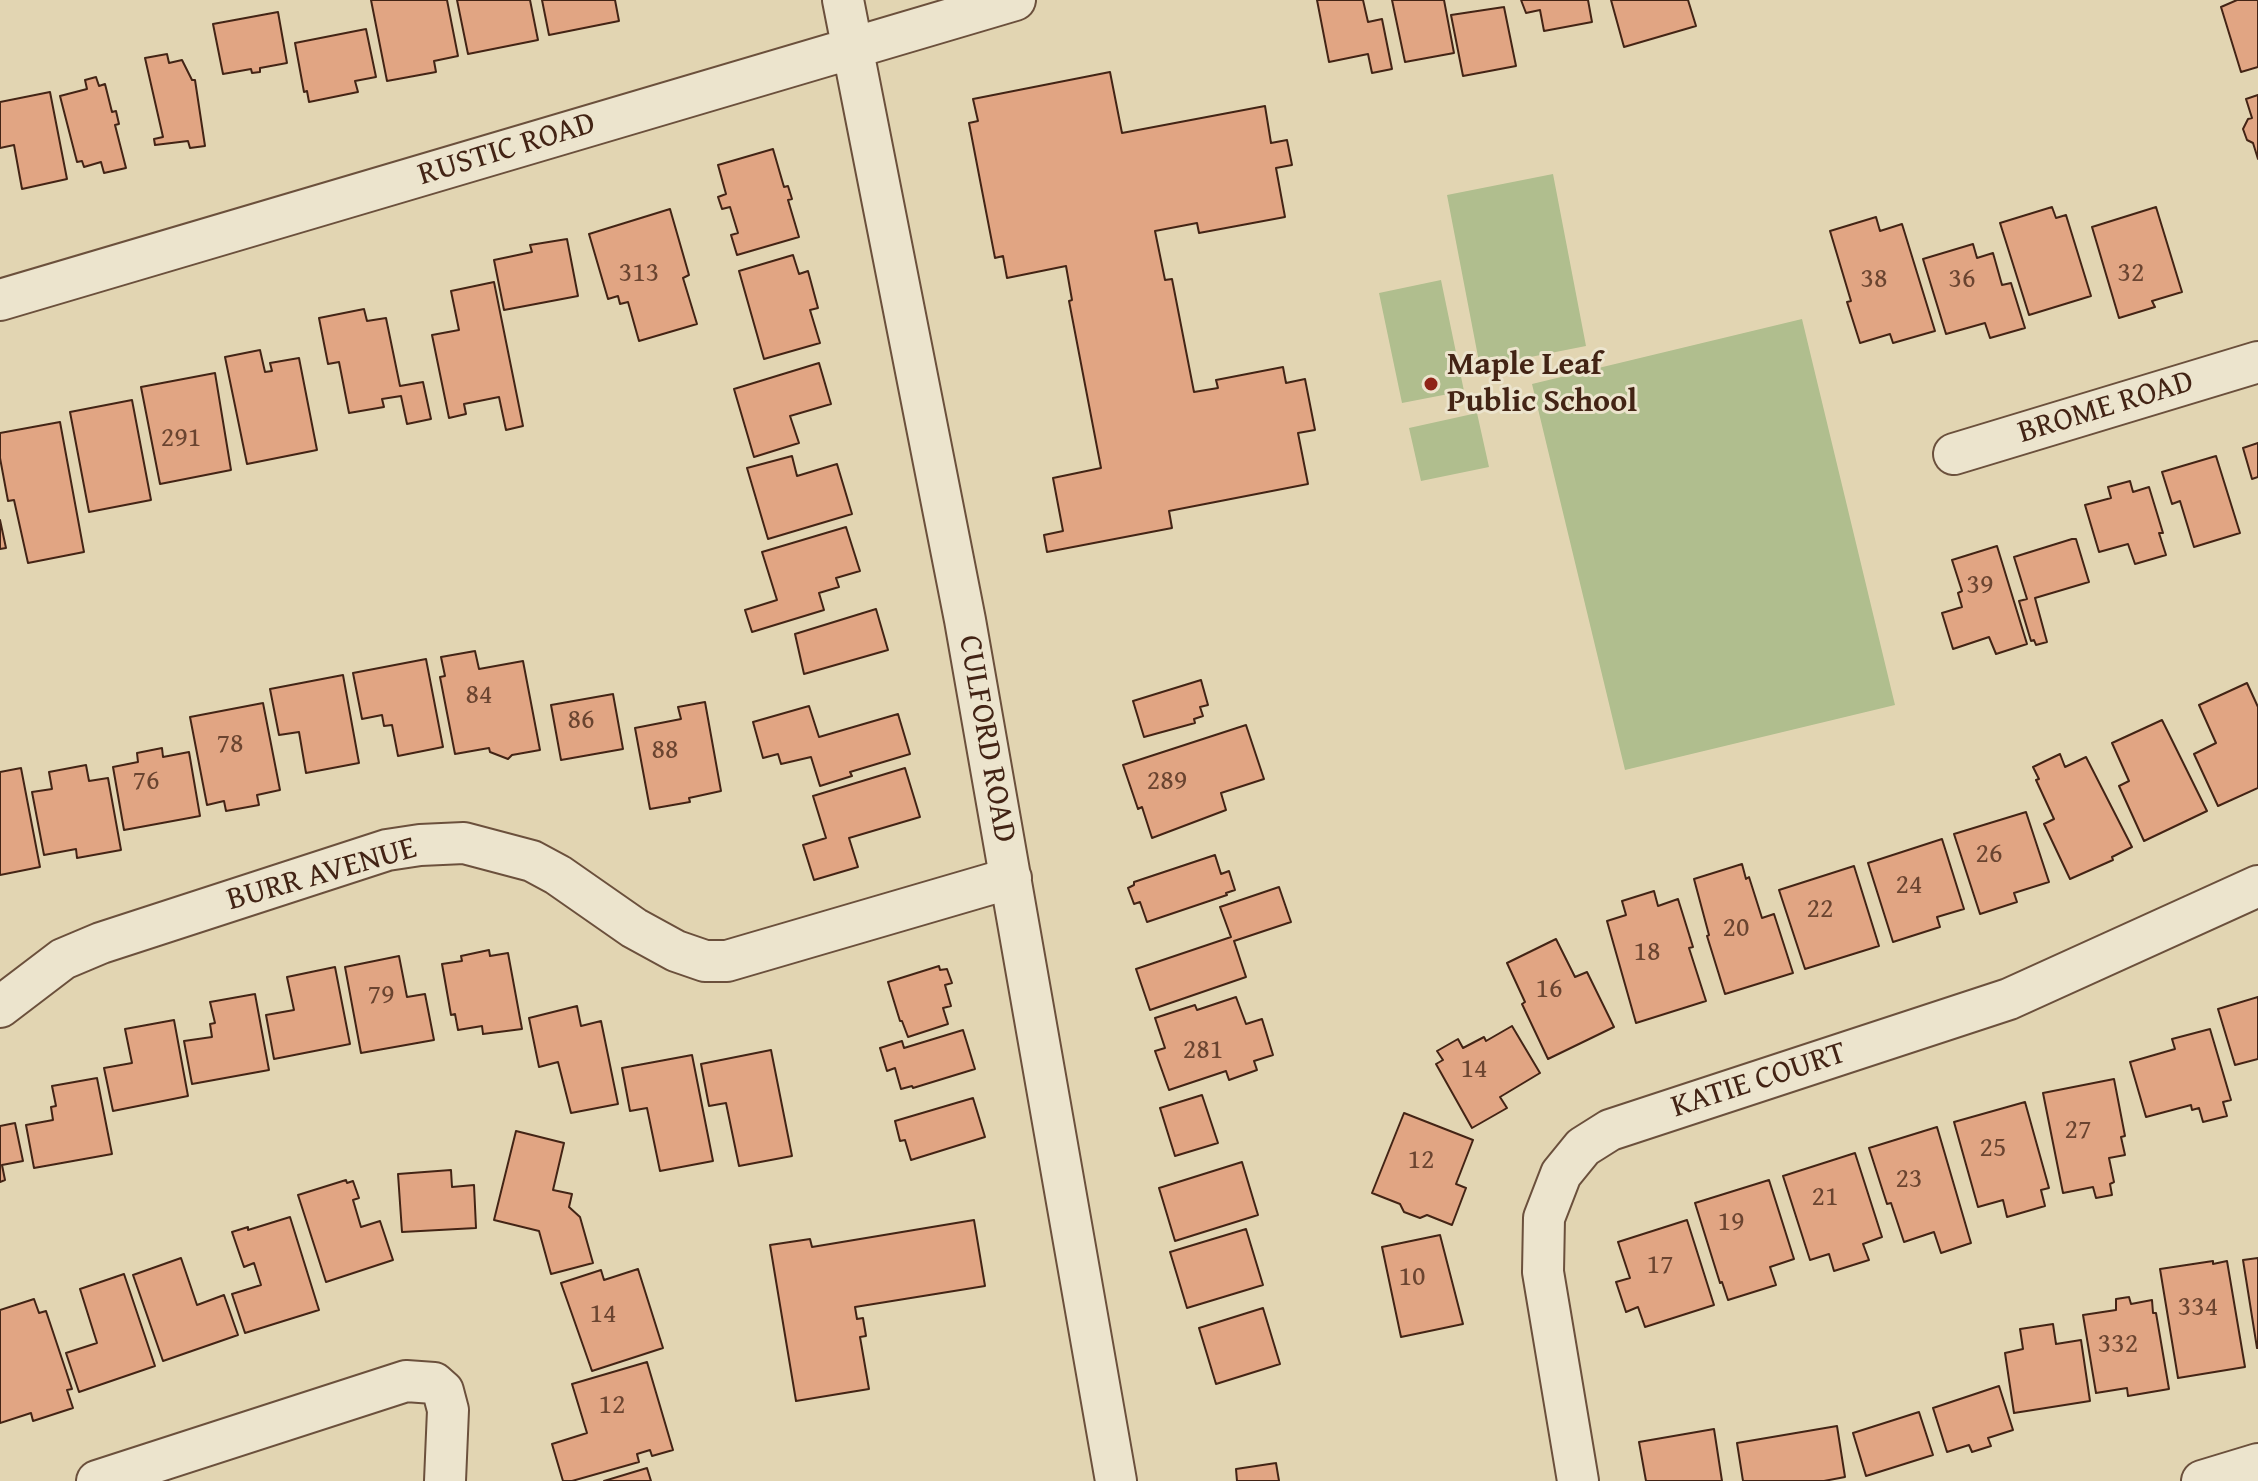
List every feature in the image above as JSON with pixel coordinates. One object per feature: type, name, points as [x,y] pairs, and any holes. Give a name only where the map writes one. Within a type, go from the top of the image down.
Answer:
[{"type":"street","name":"CULFORD ROAD","points":[[843,0],[965,620],[1116,1481]]},
{"type":"street","name":"RUSTIC ROAD","points":[[0,300],[1015,0]]},
{"type":"street","name":"BROME ROAD","points":[[1954,454],[2258,362]]},
{"type":"street","name":"BURR AVENUE","points":[[0,1007],[63,959],[101,943],[387,850],[420,845],[464,843],[532,861],[558,875],[634,928],[676,951],[705,961],[727,961],[1011,878]]},
{"type":"street","name":"KATIE COURT","points":[[1578,1481],[1543,1272],[1543,1245],[1544,1218],[1561,1174],[1583,1147],[1610,1130],[2009,999],[2258,886]]},
{"type":"street","points":[[97,1481],[378,1389],[406,1381],[421,1381],[434,1383],[443,1391],[448,1410],[445,1481]]},
{"type":"street","points":[[2202,1481],[2258,1464]]},
{"type":"green space","points":[[1553,174],[1586,346],[1480,367],[1447,195]]},
{"type":"green space","points":[[1441,280],[1464,391],[1402,403],[1379,293]]},
{"type":"green space","points":[[1802,319],[1895,705],[1625,770],[1532,384]]},
{"type":"green space","points":[[1477,413],[1489,467],[1421,481],[1409,428]]},
{"type":"building","points":[[371,0],[447,0],[458,56],[434,61],[436,72],[387,81]]},
{"type":"building","points":[[457,0],[530,0],[538,40],[468,54]]},
{"type":"building","points":[[542,0],[615,0],[619,21],[549,35]]},
{"type":"building","points":[[1317,0],[1363,0],[1368,22],[1382,19],[1392,69],[1372,73],[1368,54],[1329,62]]},
{"type":"building","points":[[1392,0],[1444,0],[1454,53],[1405,62]]},
{"type":"building","points":[[1521,0],[1588,0],[1592,22],[1544,31],[1540,10],[1526,13]]},
{"type":"building","points":[[1611,0],[1688,0],[1696,26],[1624,47]]},
{"type":"building","points":[[2237,0],[2258,0],[2258,67],[2241,72],[2221,7]]},
{"type":"building","points":[[1504,7],[1516,66],[1463,76],[1451,15]]},
{"type":"building","points":[[278,12],[287,63],[260,68],[260,72],[252,73],[251,69],[223,74],[213,24]]},
{"type":"building","points":[[366,29],[376,77],[355,81],[358,92],[309,102],[307,91],[304,92],[295,43]]},
{"type":"building","points":[[167,54],[169,63],[182,60],[192,80],[195,80],[205,146],[190,148],[188,141],[155,145],[154,139],[163,137],[145,58]]},
{"type":"building","points":[[1110,72],[1122,133],[1265,106],[1271,143],[1287,140],[1292,165],[1276,168],[1285,217],[1199,233],[1197,223],[1155,231],[1165,280],[1172,279],[1194,392],[1218,388],[1216,380],[1283,367],[1286,383],[1305,379],[1315,430],[1298,433],[1308,484],[1169,511],[1172,528],[1047,552],[1044,535],[1063,531],[1053,478],[1101,468],[1069,301],[1072,300],[1066,266],[1007,278],[1003,256],[995,258],[969,123],[978,121],[973,99]]},
{"type":"building","points":[[96,77],[99,86],[105,84],[112,112],[116,111],[119,124],[115,125],[126,168],[104,173],[101,162],[84,167],[82,161],[77,162],[60,96],[87,89],[85,80]]},
{"type":"building","points":[[50,92],[67,179],[22,189],[14,145],[0,148],[0,102]]},
{"type":"building","points":[[2258,95],[2258,159],[2253,143],[2247,140],[2243,129],[2248,119],[2252,118],[2246,99]]},
{"type":"building","points":[[773,149],[784,187],[788,186],[792,199],[788,200],[799,237],[737,255],[731,235],[738,233],[730,207],[722,209],[718,197],[726,194],[718,165]]},
{"type":"building","points":[[2052,207],[2056,218],[2066,215],[2091,296],[2029,315],[2000,223]]},
{"type":"building","points":[[2156,207],[2182,292],[2152,301],[2155,307],[2119,318],[2092,227]]},
{"type":"building","points":[[670,209],[689,275],[683,278],[697,324],[639,341],[628,302],[620,304],[618,296],[608,299],[589,234]]},
{"type":"building","points":[[1876,217],[1880,231],[1902,224],[1935,331],[1893,343],[1890,334],[1860,343],[1830,231]]},
{"type":"building","points":[[567,239],[578,296],[504,310],[494,260],[532,252],[530,245]]},
{"type":"building","points":[[1973,244],[1977,258],[1993,253],[2002,285],[2011,283],[2025,328],[1990,338],[1985,323],[1946,334],[1923,259]]},
{"type":"building","points":[[793,255],[799,274],[808,271],[818,308],[810,310],[820,343],[764,359],[739,271]]},
{"type":"building","points":[[494,282],[523,426],[506,430],[499,397],[464,404],[466,414],[449,418],[432,335],[459,330],[451,291]]},
{"type":"building","points":[[364,309],[367,321],[386,318],[400,386],[423,382],[431,419],[407,424],[401,396],[382,399],[384,407],[349,413],[339,362],[328,364],[319,318]]},
{"type":"building","points":[[260,350],[265,372],[272,371],[270,363],[299,358],[317,450],[247,464],[225,357]]},
{"type":"building","points":[[819,363],[831,404],[790,416],[799,443],[754,457],[734,389]]},
{"type":"building","points":[[215,373],[231,470],[160,484],[141,387]]},
{"type":"building","points":[[132,400],[151,500],[89,512],[70,412]]},
{"type":"building","points":[[60,422],[84,552],[28,563],[14,500],[8,501],[0,458],[0,433]]},
{"type":"building","points":[[2258,443],[2258,477],[2252,479],[2243,448]]},
{"type":"building","points":[[792,456],[797,476],[837,464],[852,514],[768,539],[747,468]]},
{"type":"building","points":[[2216,456],[2240,533],[2194,547],[2180,501],[2172,504],[2162,472]]},
{"type":"building","points":[[2130,481],[2133,492],[2149,487],[2163,533],[2159,533],[2166,555],[2135,564],[2128,544],[2099,552],[2085,505],[2111,498],[2108,487]]},
{"type":"building","points":[[0,520],[6,548],[0,549]]},
{"type":"building","points":[[846,527],[860,571],[836,578],[839,587],[819,593],[824,610],[752,632],[745,610],[777,600],[762,552]]},
{"type":"building","points":[[2076,539],[2089,582],[2035,598],[2047,642],[2036,645],[2034,640],[2031,641],[2019,601],[2027,599],[2014,557]]},
{"type":"building","points":[[1997,546],[2027,644],[1996,654],[1989,637],[1953,649],[1942,613],[1962,607],[1958,593],[1962,591],[1952,560]]},
{"type":"building","points":[[876,609],[888,650],[804,674],[795,634]]},
{"type":"building","points":[[475,651],[479,669],[523,661],[540,750],[512,755],[508,759],[490,752],[489,748],[455,754],[440,677],[445,676],[441,657]]},
{"type":"building","points":[[426,659],[443,747],[398,756],[392,725],[384,726],[382,715],[362,719],[353,673]]},
{"type":"building","points":[[343,675],[359,763],[306,773],[299,732],[279,735],[270,689]]},
{"type":"building","points":[[1201,680],[1208,705],[1200,707],[1203,716],[1194,719],[1195,723],[1144,737],[1133,701]]},
{"type":"building","points":[[2247,683],[2258,707],[2258,788],[2218,806],[2194,754],[2216,743],[2199,705]]},
{"type":"building","points":[[613,694],[623,749],[561,760],[551,705]]},
{"type":"building","points":[[705,702],[721,791],[689,798],[690,802],[650,809],[635,728],[681,719],[678,707]]},
{"type":"building","points":[[263,703],[280,790],[257,795],[259,805],[226,811],[224,801],[207,805],[190,717]]},
{"type":"building","points":[[809,706],[819,737],[898,714],[910,754],[850,772],[852,776],[820,786],[811,757],[781,764],[778,754],[763,758],[753,722]]},
{"type":"building","points":[[2162,720],[2207,811],[2144,841],[2119,786],[2129,781],[2112,743]]},
{"type":"building","points":[[1246,725],[1264,779],[1221,793],[1226,810],[1152,838],[1123,765]]},
{"type":"building","points":[[162,748],[163,757],[189,752],[200,816],[124,830],[113,767],[138,762],[137,753]]},
{"type":"building","points":[[2060,754],[2065,767],[2086,757],[2132,847],[2112,857],[2113,860],[2070,879],[2044,824],[2054,819],[2033,767]]},
{"type":"building","points":[[86,765],[89,781],[108,778],[121,850],[77,858],[76,849],[44,855],[32,792],[52,789],[49,772]]},
{"type":"building","points":[[21,768],[40,867],[0,875],[0,772]]},
{"type":"building","points":[[905,768],[920,817],[849,838],[858,867],[814,880],[803,845],[826,838],[813,796]]},
{"type":"building","points":[[2026,812],[2049,882],[2014,893],[2017,902],[1980,914],[1954,834]]},
{"type":"building","points":[[1942,839],[1964,909],[1937,917],[1940,927],[1893,942],[1868,863]]},
{"type":"building","points":[[1215,855],[1221,874],[1229,871],[1235,890],[1147,922],[1140,902],[1134,904],[1128,888],[1134,882]]},
{"type":"building","points":[[1742,864],[1762,918],[1774,914],[1793,973],[1725,994],[1694,879]]},
{"type":"building","points":[[1854,866],[1879,946],[1805,969],[1779,890]]},
{"type":"building","points":[[1279,887],[1291,922],[1234,941],[1246,977],[1150,1010],[1136,969],[1231,937],[1220,907]]},
{"type":"building","points":[[1654,891],[1658,906],[1678,899],[1706,1001],[1636,1023],[1607,921],[1626,915],[1622,901]]},
{"type":"building","points":[[1556,939],[1575,977],[1587,972],[1614,1027],[1548,1059],[1507,963]]},
{"type":"building","points":[[489,950],[490,956],[508,953],[522,1029],[483,1034],[482,1026],[458,1030],[455,1014],[451,1015],[442,964],[462,961],[461,956]]},
{"type":"building","points":[[399,956],[407,997],[425,994],[434,1040],[361,1053],[345,967]]},
{"type":"building","points":[[939,966],[940,970],[947,969],[952,983],[945,985],[951,1006],[943,1008],[948,1024],[908,1037],[888,982]]},
{"type":"building","points":[[335,967],[350,1044],[274,1059],[266,1015],[294,1010],[287,977]]},
{"type":"building","points":[[255,994],[269,1070],[192,1084],[184,1041],[212,1037],[210,1024],[215,1023],[210,1002]]},
{"type":"building","points":[[1236,997],[1246,1024],[1262,1019],[1273,1055],[1254,1061],[1257,1070],[1229,1080],[1226,1071],[1169,1090],[1155,1051],[1165,1048],[1155,1018],[1195,1005],[1197,1010]]},
{"type":"building","points":[[2258,997],[2258,1059],[2235,1065],[2218,1009]]},
{"type":"building","points":[[577,1006],[581,1026],[601,1021],[618,1104],[571,1113],[558,1062],[539,1067],[529,1018]]},
{"type":"building","points":[[174,1020],[188,1096],[113,1111],[104,1068],[132,1063],[125,1029]]},
{"type":"building","points":[[1512,1026],[1540,1073],[1500,1097],[1507,1108],[1472,1128],[1436,1064],[1443,1060],[1437,1051],[1458,1039],[1463,1048],[1484,1037],[1486,1041]]},
{"type":"building","points":[[2210,1029],[2231,1100],[2223,1102],[2227,1116],[2203,1122],[2199,1108],[2192,1110],[2191,1105],[2146,1117],[2130,1062],[2175,1049],[2172,1039]]},
{"type":"building","points":[[963,1030],[975,1069],[901,1089],[895,1068],[887,1071],[880,1048],[902,1041],[904,1048]]},
{"type":"building","points":[[771,1050],[792,1156],[739,1166],[726,1103],[709,1106],[701,1064]]},
{"type":"building","points":[[692,1055],[713,1161],[660,1171],[647,1108],[630,1111],[622,1068]]},
{"type":"building","points":[[97,1078],[112,1154],[34,1168],[26,1125],[53,1120],[51,1107],[56,1106],[52,1086]]},
{"type":"building","points":[[2114,1079],[2125,1136],[2121,1137],[2125,1155],[2109,1158],[2114,1182],[2110,1184],[2112,1195],[2096,1198],[2093,1187],[2063,1193],[2043,1093]]},
{"type":"building","points":[[1202,1095],[1218,1143],[1175,1156],[1160,1108]]},
{"type":"building","points":[[973,1098],[985,1137],[911,1160],[905,1140],[900,1141],[895,1121]]},
{"type":"building","points":[[2025,1102],[2049,1188],[2041,1190],[2045,1206],[2007,1217],[2003,1200],[1978,1207],[1954,1122]]},
{"type":"building","points":[[1404,1113],[1473,1140],[1456,1184],[1466,1188],[1452,1225],[1427,1215],[1420,1218],[1404,1212],[1400,1204],[1372,1193]]},
{"type":"building","points":[[15,1123],[23,1161],[2,1165],[5,1180],[0,1182],[0,1126]]},
{"type":"building","points":[[1937,1127],[1971,1243],[1941,1253],[1934,1232],[1904,1242],[1891,1203],[1887,1204],[1869,1148]]},
{"type":"building","points":[[516,1131],[564,1143],[553,1190],[572,1194],[569,1207],[580,1217],[593,1263],[551,1274],[539,1231],[494,1220]]},
{"type":"building","points":[[1855,1153],[1882,1237],[1863,1244],[1869,1260],[1834,1271],[1829,1254],[1810,1260],[1783,1176]]},
{"type":"building","points":[[1242,1162],[1258,1215],[1175,1241],[1159,1188]]},
{"type":"building","points":[[451,1170],[452,1187],[474,1185],[476,1228],[402,1232],[398,1174]]},
{"type":"building","points":[[346,1180],[347,1183],[353,1181],[359,1198],[353,1200],[361,1227],[380,1221],[393,1260],[326,1282],[298,1195]]},
{"type":"building","points":[[1769,1180],[1794,1259],[1770,1267],[1776,1285],[1728,1300],[1695,1203]]},
{"type":"building","points":[[290,1217],[319,1310],[245,1333],[232,1294],[261,1285],[254,1263],[244,1267],[232,1232]]},
{"type":"building","points":[[974,1220],[985,1286],[855,1307],[857,1319],[863,1318],[866,1336],[860,1337],[869,1389],[796,1401],[770,1245],[810,1239],[812,1247]]},
{"type":"building","points":[[1687,1220],[1714,1305],[1645,1327],[1638,1307],[1626,1312],[1616,1282],[1630,1278],[1618,1242]]},
{"type":"building","points":[[1246,1229],[1263,1285],[1187,1308],[1170,1252]]},
{"type":"building","points":[[1440,1235],[1463,1324],[1401,1337],[1382,1247]]},
{"type":"building","points":[[181,1258],[197,1305],[224,1295],[238,1335],[163,1361],[133,1275]]},
{"type":"building","points":[[2258,1258],[2258,1348],[2257,1348],[2243,1260]]},
{"type":"building","points":[[2213,1261],[2213,1264],[2227,1261],[2245,1367],[2178,1378],[2160,1269]]},
{"type":"building","points":[[638,1269],[663,1348],[592,1371],[561,1283],[601,1270],[604,1280]]},
{"type":"building","points":[[124,1274],[155,1366],[79,1392],[66,1353],[97,1343],[80,1289]]},
{"type":"building","points":[[2129,1297],[2131,1304],[2152,1300],[2169,1389],[2128,1396],[2127,1388],[2096,1393],[2083,1315],[2116,1310],[2116,1299]]},
{"type":"building","points":[[34,1299],[39,1313],[46,1311],[72,1389],[67,1390],[73,1408],[33,1421],[31,1413],[0,1423],[0,1310]]},
{"type":"building","points":[[1263,1308],[1280,1364],[1216,1384],[1199,1328]]},
{"type":"building","points":[[2053,1324],[2056,1344],[2081,1340],[2090,1401],[2014,1413],[2005,1353],[2023,1349],[2020,1329]]},
{"type":"building","points":[[647,1362],[673,1450],[652,1456],[650,1450],[637,1454],[639,1462],[563,1481],[552,1444],[587,1433],[572,1384]]},
{"type":"building","points":[[1999,1386],[2013,1430],[1988,1438],[1991,1446],[1972,1452],[1969,1445],[1947,1452],[1933,1408]]},
{"type":"building","points":[[1919,1412],[1933,1455],[1866,1476],[1853,1433]]},
{"type":"building","points":[[1837,1426],[1845,1477],[1824,1481],[1743,1481],[1737,1443]]},
{"type":"building","points":[[1714,1429],[1722,1481],[1646,1481],[1639,1442]]},
{"type":"building","points":[[1276,1463],[1279,1481],[1237,1481],[1236,1469]]},
{"type":"building","points":[[647,1468],[651,1481],[604,1481]]},
{"type":"place","name":"Maple Leaf Public School","points":[[1431,384]]}]
